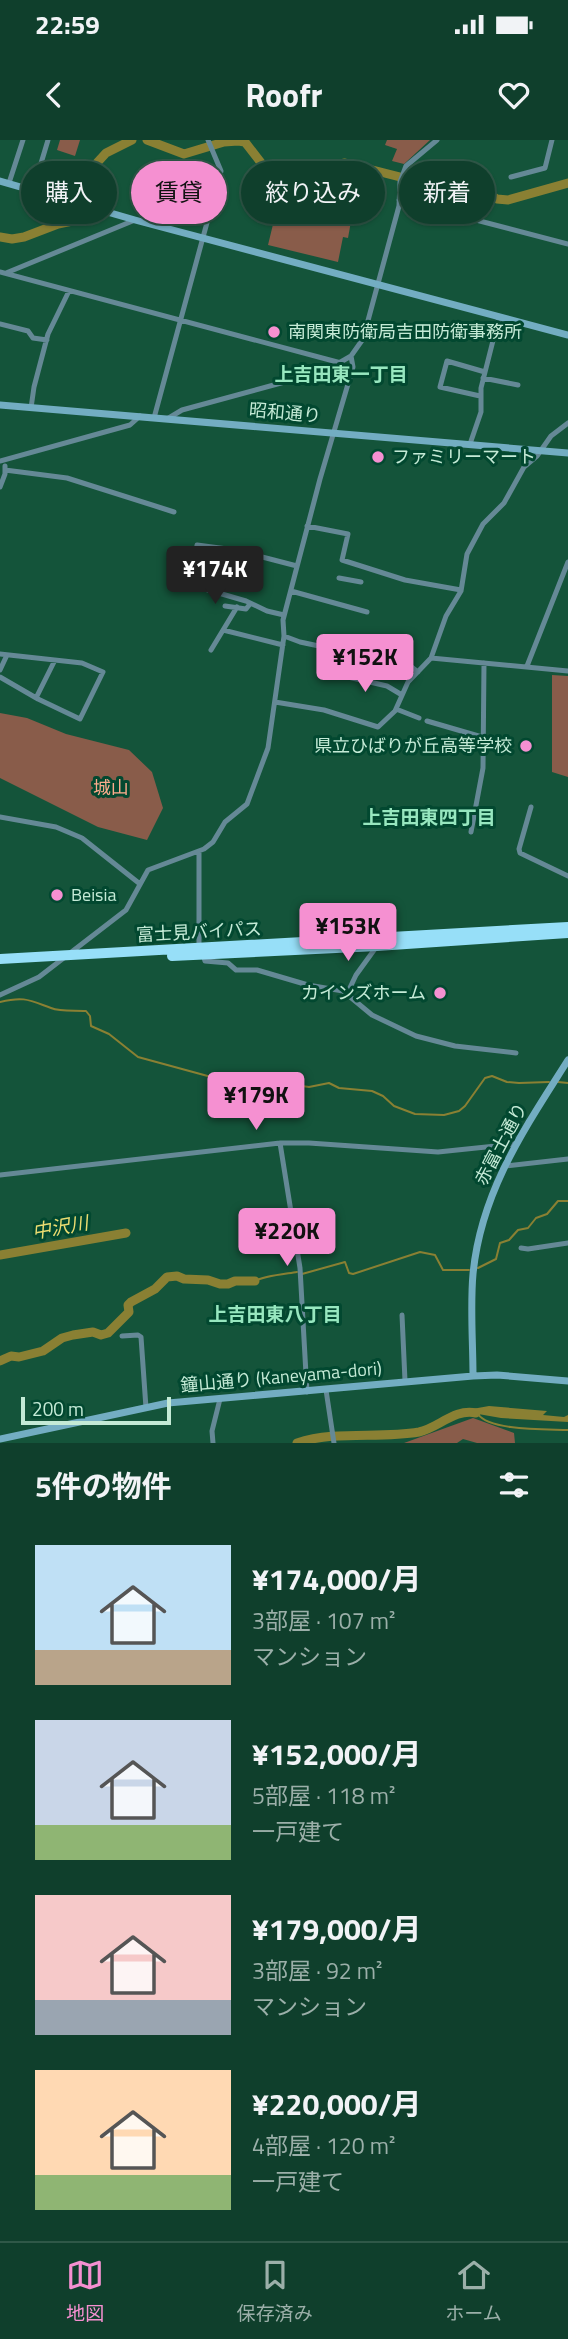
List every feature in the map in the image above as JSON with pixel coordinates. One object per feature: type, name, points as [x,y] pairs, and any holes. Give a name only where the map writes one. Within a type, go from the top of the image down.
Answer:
[{"type":"highway","name":"富士見バイパス","points":[[0,959],[201,951],[568,927]]},
{"type":"highway","name":"富士見バイパス","points":[[201,951],[376,946],[568,933]]},
{"type":"highway","name":"富士見バイパス","points":[[0,965],[67,958]]},
{"type":"street","points":[[9,183],[23,140]]},
{"type":"street","points":[[42,161],[48,140]]},
{"type":"street","points":[[154,418],[221,172],[208,140]]},
{"type":"street","points":[[412,161],[436,140]]},
{"type":"street","points":[[511,177],[545,168],[552,140]]},
{"type":"street","points":[[0,181],[21,186]]},
{"type":"street","points":[[167,419],[182,410],[314,374],[351,356],[363,340],[399,200]]},
{"type":"street","points":[[3,272],[131,222]]},
{"type":"street","points":[[151,224],[568,335]]},
{"type":"street","points":[[491,224],[568,244]]},
{"type":"street","points":[[3,272],[341,363]]},
{"type":"street","points":[[31,408],[52,321],[60,312],[69,291]]},
{"type":"street","points":[[470,444],[481,412],[480,396],[499,317]]},
{"type":"street","points":[[0,324],[29,331],[33,338],[47,340]]},
{"type":"street","points":[[0,995],[39,978],[67,958],[126,910],[148,870],[199,851],[213,842],[225,822],[247,804],[268,748],[283,645],[284,615],[353,368],[351,356]]},
{"type":"street","points":[[480,396],[440,387],[447,361],[518,385]]},
{"type":"street","name":"昭和通り","points":[[0,405],[568,453]]},
{"type":"street","points":[[0,487],[5,470],[2,460],[130,425],[140,416]]},
{"type":"street","points":[[275,702],[324,710],[378,727],[396,709],[408,682],[431,658],[446,616],[461,590],[467,554],[479,531],[504,503],[524,467],[537,456],[551,436],[568,423]]},
{"type":"street","points":[[5,470],[67,478],[174,512]]},
{"type":"street","points":[[307,526],[348,534],[342,560],[405,580],[461,590]]},
{"type":"street","points":[[284,615],[191,585],[198,545],[235,550],[297,566]]},
{"type":"street","points":[[194,566],[232,573],[235,550]]},
{"type":"street","points":[[527,666],[568,562]]},
{"type":"street","points":[[351,579],[355,564]]},
{"type":"street","points":[[339,578],[361,583]]},
{"type":"street","points":[[290,591],[367,612]]},
{"type":"street","points":[[225,606],[246,609],[250,604]]},
{"type":"street","points":[[211,650],[237,607]]},
{"type":"street","points":[[223,630],[283,645]]},
{"type":"street","points":[[284,636],[300,642],[409,666],[418,672]]},
{"type":"street","points":[[0,654],[82,663],[103,672],[80,719],[0,677]]},
{"type":"street","points":[[0,670],[7,655]]},
{"type":"street","points":[[431,658],[568,671]]},
{"type":"street","points":[[36,698],[55,660]]},
{"type":"street","points":[[471,832],[482,777],[484,663]]},
{"type":"street","points":[[335,674],[387,687],[402,695]]},
{"type":"street","points":[[396,709],[419,718]]},
{"type":"street","points":[[427,721],[482,737]]},
{"type":"street","points":[[531,807],[520,853],[568,876]]},
{"type":"street","points":[[0,817],[56,827],[82,838],[140,884]]},
{"type":"street","points":[[199,851],[201,951],[205,961],[228,963],[236,970],[257,970],[308,985],[339,990],[372,1015],[416,1036],[516,1054]]},
{"type":"street","points":[[347,994],[356,975],[376,946]]},
{"type":"street","name":"赤富士通り","points":[[473,1376],[473,1275],[481,1228],[492,1192],[515,1144],[568,1060]]},
{"type":"street","points":[[0,1175],[280,1143],[438,1152],[515,1144]]},
{"type":"street","points":[[280,1143],[300,1268],[307,1392]]},
{"type":"street","points":[[505,1166],[568,1159]]},
{"type":"street","points":[[521,1248],[568,1242]]},
{"type":"street","points":[[402,1315],[405,1381]]},
{"type":"street","points":[[122,1336],[141,1337],[146,1408]]},
{"type":"street","name":"鐘山通り (Kaneyama-dori)","points":[[1,1439],[168,1403],[473,1376],[568,1381]]},
{"type":"street","points":[[326,1390],[334,1443]]},
{"type":"street","points":[[213,1443],[212,1431],[220,1399]]},
{"type":"green space","points":[[60,140],[80,140],[75,156],[57,150]]},
{"type":"green space","points":[[387,140],[430,140],[407,161],[399,163],[392,161],[397,149],[385,145]]},
{"type":"green space","points":[[273,224],[351,224],[348,238],[343,237],[338,262],[268,245]]},
{"type":"green space","points":[[552,675],[568,676],[568,777],[552,772]]},
{"type":"green space","name":"城山","points":[[0,713],[27,718],[66,734],[129,750],[152,772],[163,808],[147,840],[98,827],[0,778]]},
{"type":"green space","points":[[473,1418],[514,1433],[515,1443],[477,1443],[463,1439],[457,1443],[404,1443]]},
{"type":"shaded area","points":[[489,1406],[547,1411],[543,1415],[568,1415],[568,1422],[501,1418],[461,1411]]},
{"type":"waterway","points":[[0,237],[24,237],[58,224],[82,219],[90,211],[90,183],[95,165],[106,153],[132,140]]},
{"type":"waterway","points":[[147,140],[184,154],[224,142],[245,142],[262,164],[272,170],[297,173],[345,163],[408,179],[442,194],[481,189],[497,199],[508,200],[568,183]]},
{"type":"waterway","name":"中沢川","points":[[0,1002],[21,999],[59,1010],[86,1011],[90,1016],[91,1026],[109,1034],[138,1057],[215,1078],[270,1086],[280,1083],[309,1087],[329,1083],[339,1088],[372,1091],[394,1106],[415,1114],[444,1115],[459,1111],[485,1078],[492,1076],[507,1082],[549,1082]]},
{"type":"waterway","name":"中沢川","points":[[558,1082],[568,1083]]},
{"type":"waterway","name":"中沢川","points":[[478,1268],[496,1259],[500,1243],[509,1240],[518,1230],[528,1228],[536,1218],[547,1214],[558,1201],[568,1201]]},
{"type":"waterway","name":"中沢川","points":[[0,1255],[126,1233]]},
{"type":"waterway","name":"中沢川","points":[[302,1274],[345,1262],[349,1273],[353,1274],[420,1252],[435,1255],[443,1270],[469,1270]]},
{"type":"waterway","name":"中沢川","points":[[255,1281],[297,1272]]},
{"type":"waterway","name":"中沢川","points":[[0,1361],[11,1356],[19,1357],[43,1351],[62,1338],[73,1335],[108,1333],[129,1312],[128,1305],[131,1302],[155,1289],[167,1277],[208,1280],[220,1284],[255,1281]]},
{"type":"waterway","points":[[297,1443],[327,1437],[419,1432],[461,1413],[476,1413]]},
{"type":"waterway","points":[[478,1414],[494,1424],[568,1430]]},
{"type":"place","name":"南関東防衛局吉田防衛事務所","points":[[274,332]]},
{"type":"place","name":"ファミリーマート","points":[[378,457]]},
{"type":"place","name":"県立ひばりが丘高等学校","points":[[526,746]]},
{"type":"place","name":"Beisia","points":[[57,895]]},
{"type":"place","name":"カインズホーム","points":[[440,993]]},
{"type":"district","name":"上吉田東一丁目","points":[[341,374]]},
{"type":"district","name":"上吉田東四丁目","points":[[429,817]]},
{"type":"district","name":"上吉田東八丁目","points":[[275,1314]]}]
